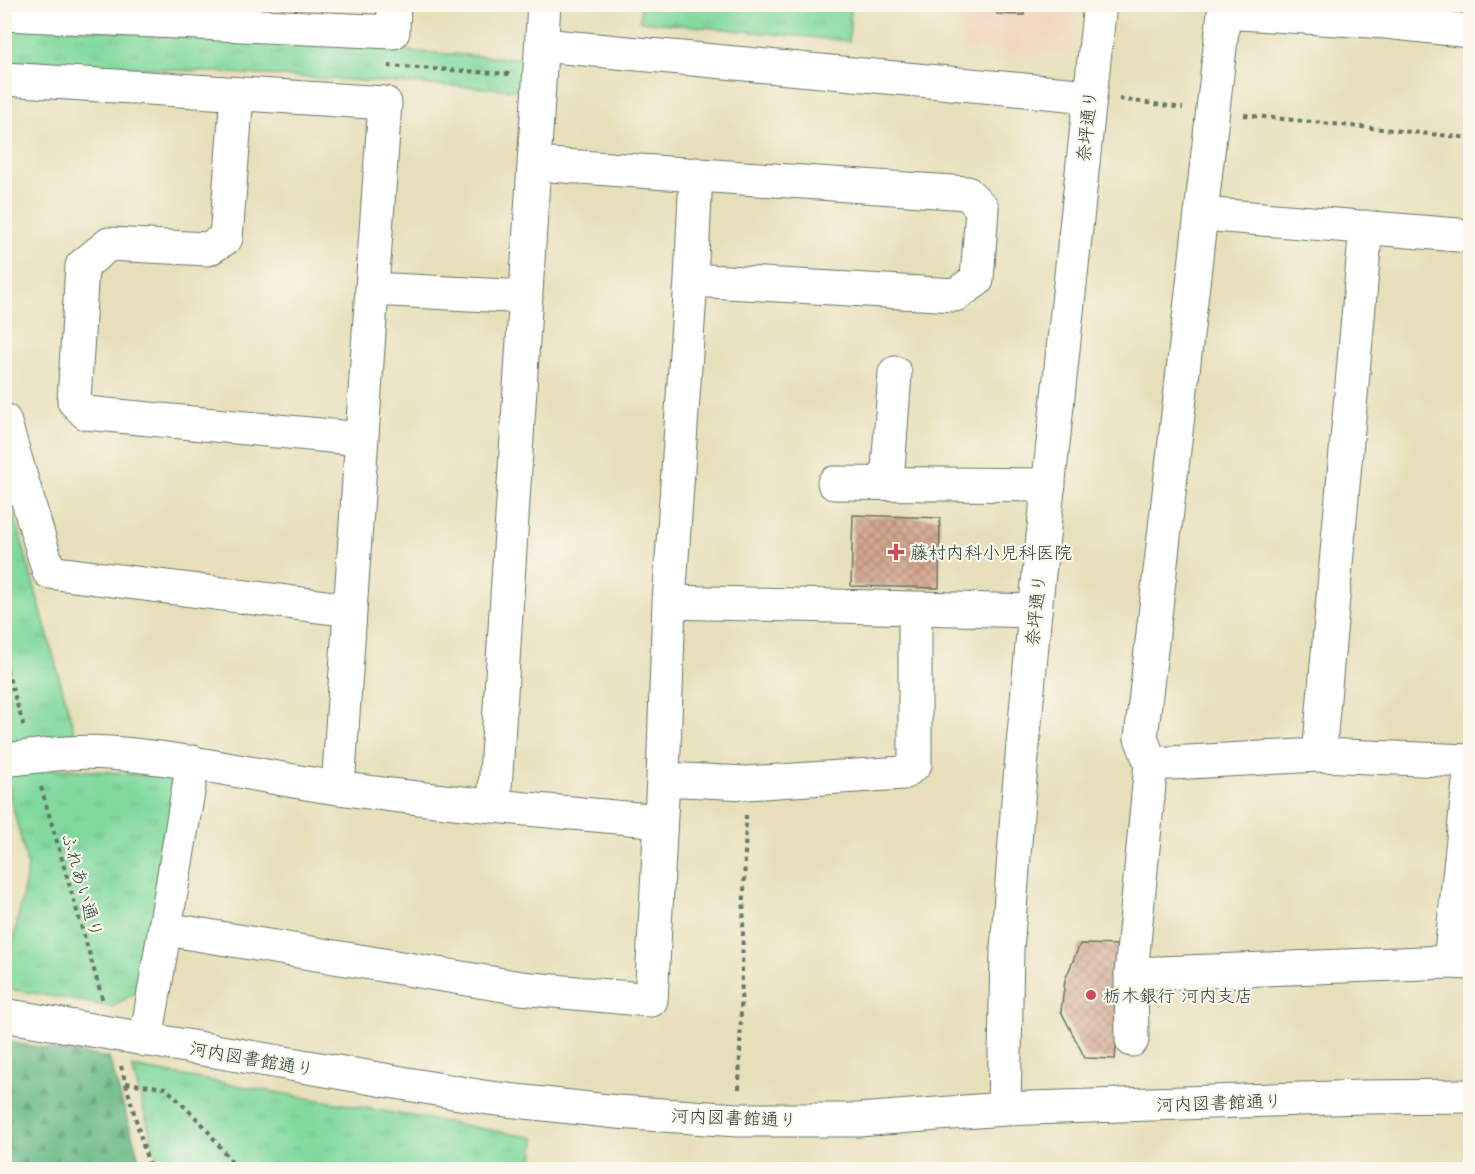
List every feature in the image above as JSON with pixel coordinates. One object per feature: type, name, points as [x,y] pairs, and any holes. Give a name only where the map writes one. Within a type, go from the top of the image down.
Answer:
[{"type":"street","points":[[4,14],[104,11],[247,15],[393,32],[394,4]]},
{"type":"street","points":[[494,806],[544,4]]},
{"type":"street","name":"奈坪通り","points":[[1004,1109],[1007,950],[1018,801],[1035,611],[1100,4]]},
{"type":"street","points":[[1132,1040],[1131,974],[1151,764],[1141,738],[1225,8],[1386,13],[1470,31]]},
{"type":"street","points":[[542,45],[1089,96]]},
{"type":"street","points":[[4,79],[385,104],[338,788]]},
{"type":"street","points":[[237,94],[226,238],[208,249],[109,244],[82,266],[74,401],[86,413],[362,439]]},
{"type":"street","points":[[535,164],[967,193],[982,208],[976,280],[955,295],[691,280]]},
{"type":"street","points":[[166,929],[522,988],[651,1000],[663,779],[669,602],[696,174]]},
{"type":"street","points":[[1202,214],[1470,236]]},
{"type":"street","points":[[1319,755],[1366,227]]},
{"type":"street","points":[[372,289],[526,297]]},
{"type":"street","points":[[887,483],[895,373]]},
{"type":"street","points":[[4,420],[49,572],[350,610]]},
{"type":"street","points":[[834,483],[1049,484]]},
{"type":"street","points":[[669,602],[915,610],[1035,611]]},
{"type":"street","points":[[663,779],[746,783],[903,773],[915,764],[915,610]]},
{"type":"street","points":[[4,760],[54,753],[108,753],[193,762],[338,788],[494,806],[659,821]]},
{"type":"street","points":[[1151,764],[1319,755],[1470,760]]},
{"type":"street","points":[[146,1041],[193,762]]},
{"type":"street","points":[[1131,974],[1460,962],[1470,773]]},
{"type":"street","name":"河内図書館通り","points":[[4,1015],[146,1041],[521,1103],[738,1120],[858,1120],[1004,1109],[1362,1097],[1470,1096]]},
{"type":"path","points":[[1089,96],[1214,112],[1470,138]]},
{"type":"path","points":[[4,661],[27,737]]},
{"type":"path","name":"ふれあい通り","points":[[38,776],[103,1001]]},
{"type":"path","points":[[738,1120],[746,783]]},
{"type":"path","points":[[120,1062],[150,1170]]},
{"type":"path","points":[[126,1082],[166,1088],[204,1126],[238,1170]]},
{"type":"shaded area","points":[[964,5],[1077,5],[1073,47],[1062,54],[963,49]]},
{"type":"green space","points":[[641,5],[851,5],[849,41],[640,21]]},
{"type":"green space","points":[[4,24],[523,59],[520,90],[5,60]]},
{"type":"green space","points":[[5,481],[77,741],[5,743]]},
{"type":"green space","points":[[62,769],[166,776],[177,792],[141,989],[112,1007],[5,988],[4,942],[13,943],[28,867],[5,775]]},
{"type":"green space","points":[[5,1042],[109,1058],[142,1169],[5,1169]]},
{"type":"green space","points":[[132,1067],[535,1138],[532,1169],[160,1169]]},
{"type":"building","points":[[970,4],[1024,4],[1024,15],[997,14],[997,8],[970,7]]},
{"type":"building","name":"藤村内科小児科医院","points":[[853,515],[940,518],[939,588],[851,586]]},
{"type":"building","name":"栃木銀行 河内支店","points":[[1080,944],[1124,945],[1115,1059],[1085,1058],[1061,1011],[1065,980]]},
{"type":"place","name":"藤村内科小児科医院","points":[[896,552]]},
{"type":"place","name":"栃木銀行 河内支店","points":[[1091,995]]}]
